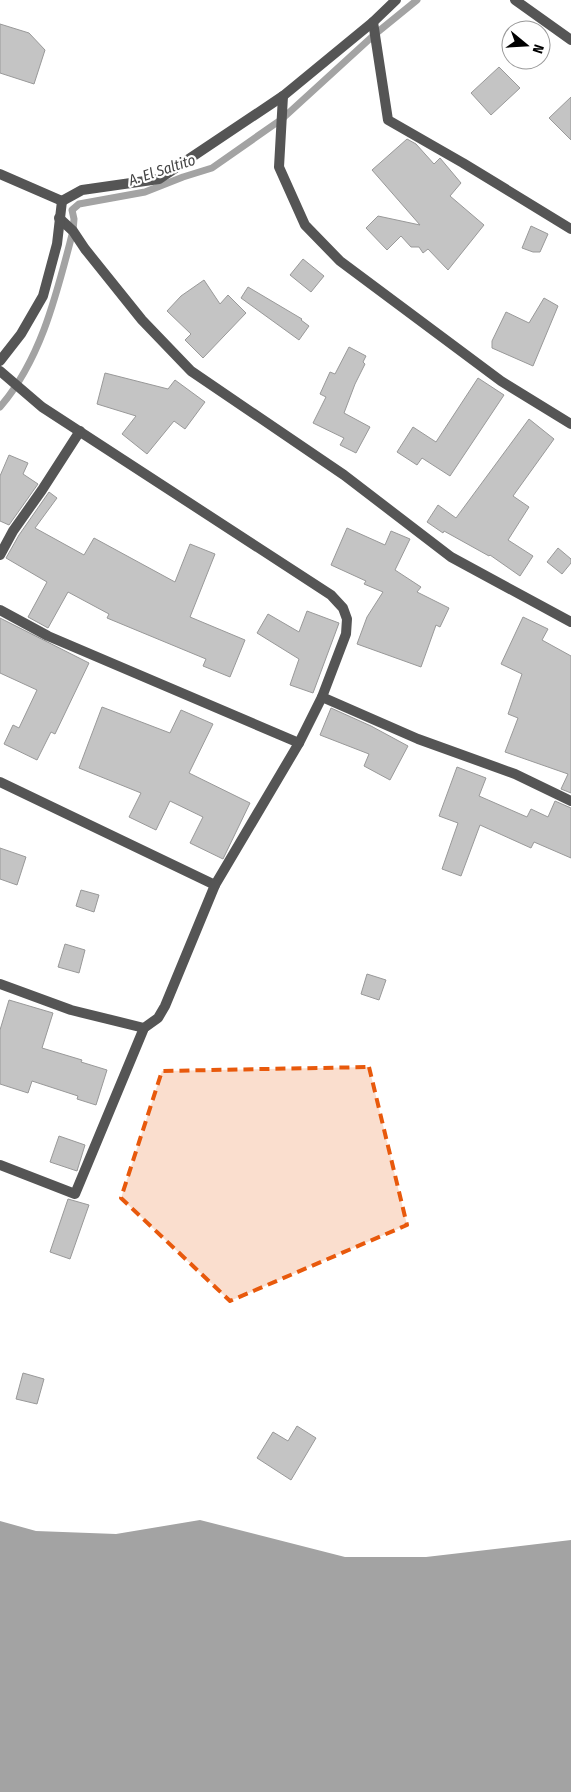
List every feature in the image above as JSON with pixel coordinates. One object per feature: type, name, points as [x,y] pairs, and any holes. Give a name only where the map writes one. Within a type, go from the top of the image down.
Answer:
[{"type":"street","points":[[62,201],[82,190],[159,179],[283,96],[373,22],[396,0]]},
{"type":"street","points":[[516,0],[571,40]]},
{"type":"street","points":[[373,22],[388,120],[463,163],[571,230]]},
{"type":"street","points":[[283,96],[279,167],[305,225],[348,267],[501,381],[571,424]]},
{"type":"street","points":[[0,174],[62,201]]},
{"type":"street","points":[[0,361],[22,334],[43,296],[57,244],[62,201]]},
{"type":"street","points":[[59,218],[73,231],[85,249],[142,320],[191,371],[344,475],[451,557],[571,622]]},
{"type":"street","points":[[0,371],[42,407],[332,594],[342,608],[347,620],[346,634],[322,697],[298,743],[215,885],[165,1006],[158,1018],[144,1028],[76,1194],[0,1165]]},
{"type":"street","points":[[0,555],[13,531],[80,431]]},
{"type":"street","points":[[0,610],[48,636],[298,743]]},
{"type":"street","points":[[322,697],[418,739],[515,774],[571,801]]},
{"type":"street","points":[[0,782],[215,885]]},
{"type":"street","points":[[0,984],[71,1010],[144,1028]]},
{"type":"highlighted area","points":[[369,1067],[407,1225],[230,1301],[121,1198],[162,1071]]},
{"type":"shaded area","points":[[200,1520],[345,1557],[426,1557],[571,1540],[571,1792],[0,1792],[0,1521],[36,1531],[116,1534]]},
{"type":"building","points":[[0,24],[29,33],[45,50],[34,84],[0,73]]},
{"type":"building","points":[[499,67],[520,88],[491,115],[471,93]]},
{"type":"building","points":[[571,97],[571,140],[549,118]]},
{"type":"building","points":[[407,139],[416,144],[434,164],[440,158],[461,183],[450,196],[484,225],[448,270],[428,249],[423,253],[419,247],[411,247],[401,236],[387,250],[366,228],[378,216],[420,225],[372,170]]},
{"type":"building","points":[[531,226],[548,234],[540,252],[533,252],[522,248]]},
{"type":"building","points":[[303,259],[324,276],[311,292],[290,275]]},
{"type":"building","points":[[204,280],[220,304],[228,295],[246,313],[203,358],[185,340],[191,334],[167,311],[181,296]]},
{"type":"building","points":[[248,287],[302,319],[309,326],[299,340],[241,298]]},
{"type":"building","points":[[544,298],[558,306],[533,366],[492,348],[492,341],[506,312],[529,323]]},
{"type":"building","points":[[349,347],[366,356],[363,362],[365,364],[344,413],[370,427],[356,453],[340,445],[344,438],[313,423],[326,397],[320,394],[330,372],[335,374]]},
{"type":"building","points":[[105,373],[168,389],[175,380],[205,402],[185,429],[174,421],[147,454],[122,434],[136,416],[97,404]]},
{"type":"building","points":[[478,378],[504,395],[450,476],[422,458],[417,465],[397,452],[413,427],[436,442]]},
{"type":"building","points":[[529,419],[554,439],[513,496],[529,507],[508,540],[533,556],[520,576],[490,555],[444,531],[443,533],[427,522],[438,505],[456,518]]},
{"type":"building","points":[[9,455],[28,463],[23,474],[38,484],[9,525],[0,521],[0,476]]},
{"type":"building","points":[[49,492],[57,498],[35,528],[84,555],[94,538],[175,582],[190,544],[215,554],[190,617],[245,640],[230,677],[203,666],[206,659],[107,618],[109,614],[68,592],[48,628],[28,617],[47,582],[6,558],[19,535]]},
{"type":"building","points":[[347,528],[385,545],[391,531],[410,539],[395,570],[421,587],[417,592],[449,608],[440,627],[436,625],[421,667],[357,644],[367,617],[383,592],[364,584],[366,581],[331,565]]},
{"type":"building","points":[[558,548],[571,559],[571,563],[562,574],[547,562]]},
{"type":"building","points":[[307,611],[339,623],[313,693],[290,685],[299,659],[257,633],[268,614],[299,632]]},
{"type":"building","points":[[523,617],[548,629],[542,640],[571,656],[571,793],[561,789],[568,774],[505,752],[518,718],[508,714],[522,674],[501,664]]},
{"type":"building","points":[[0,618],[89,663],[55,734],[51,732],[37,760],[4,744],[13,725],[19,728],[37,690],[0,673]]},
{"type":"building","points":[[102,707],[170,733],[181,710],[213,724],[189,773],[250,803],[223,859],[190,843],[203,817],[170,801],[156,830],[129,817],[141,793],[79,768]]},
{"type":"building","points":[[331,708],[371,726],[408,746],[390,780],[364,766],[369,754],[320,735]]},
{"type":"building","points":[[457,767],[486,778],[479,796],[527,817],[531,809],[548,817],[555,801],[571,808],[571,858],[534,842],[531,848],[480,825],[461,876],[442,869],[458,823],[439,816]]},
{"type":"building","points":[[0,848],[26,857],[17,885],[0,879]]},
{"type":"building","points":[[81,890],[99,895],[94,912],[76,906]]},
{"type":"building","points":[[65,944],[85,950],[79,973],[58,967]]},
{"type":"building","points":[[367,974],[386,980],[379,1000],[361,994]]},
{"type":"building","points":[[9,1000],[53,1013],[42,1048],[107,1070],[96,1105],[77,1099],[78,1096],[32,1081],[28,1093],[0,1084],[0,1030]]},
{"type":"building","points":[[59,1136],[85,1145],[77,1171],[50,1162]]},
{"type":"building","points":[[68,1199],[89,1205],[70,1259],[50,1252]]},
{"type":"building","points":[[23,1373],[44,1379],[37,1404],[16,1399]]},
{"type":"building","points":[[297,1426],[316,1438],[291,1480],[257,1458],[273,1432],[288,1441]]},
{"type":"waterway","name":"A. El Saltito","points":[[0,407],[15,388],[27,367],[46,324],[73,231],[74,219],[72,210],[79,204],[145,192],[212,168],[282,119],[374,35],[417,0]]}]
